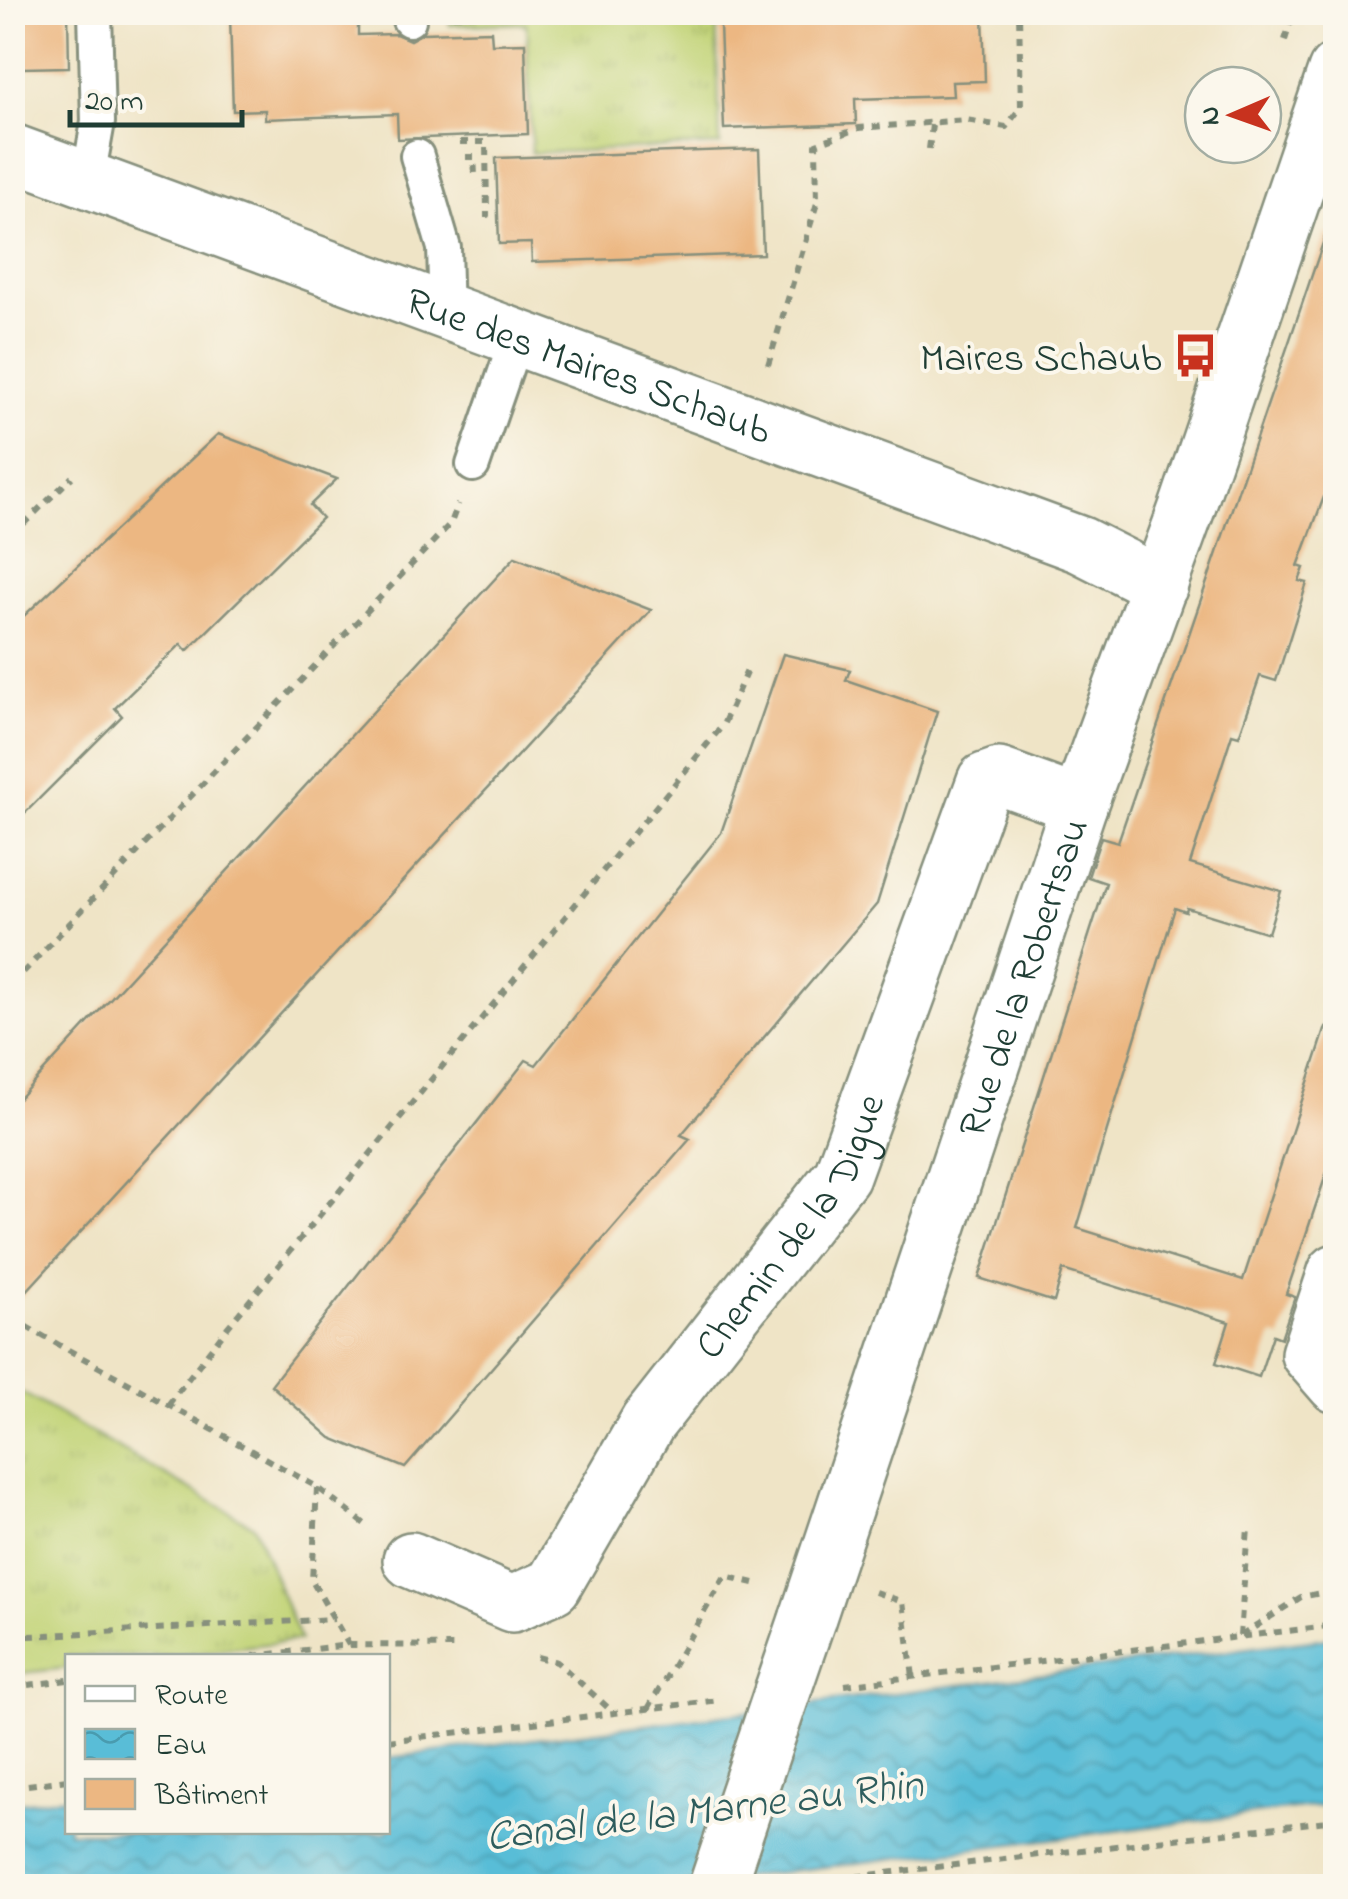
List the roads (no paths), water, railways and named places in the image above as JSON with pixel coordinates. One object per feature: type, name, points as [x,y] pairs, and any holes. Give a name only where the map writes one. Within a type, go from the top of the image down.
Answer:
[{"type":"street","name":"Rue de la Robertsau","points":[[717,1886],[1079,806],[1160,586],[1336,72]]},
{"type":"street","name":"Rue des Maires Schaub","points":[[12,152],[1081,546],[1160,586]]},
{"type":"street","name":"Chemin de la Digue","points":[[411,1560],[512,1604],[553,1586],[648,1422],[842,1175],[986,780],[999,776],[1079,806]]},
{"type":"street","points":[[1336,1272],[1309,1354],[1336,1385]]},
{"type":"lane","points":[[88,178],[98,122],[95,12]]},
{"type":"lane","points":[[416,156],[444,248],[446,314]]},
{"type":"lane","points":[[472,465],[516,340]]},
{"type":"water","name":"Canal de la Marne au Rhin","points":[[1335,1637],[1335,1804],[669,1886],[13,1886],[12,1804],[65,1797],[65,1834],[390,1834],[390,1758]]},
{"type":"place","name":"Maires Schaub","points":[[1195,356]]}]
